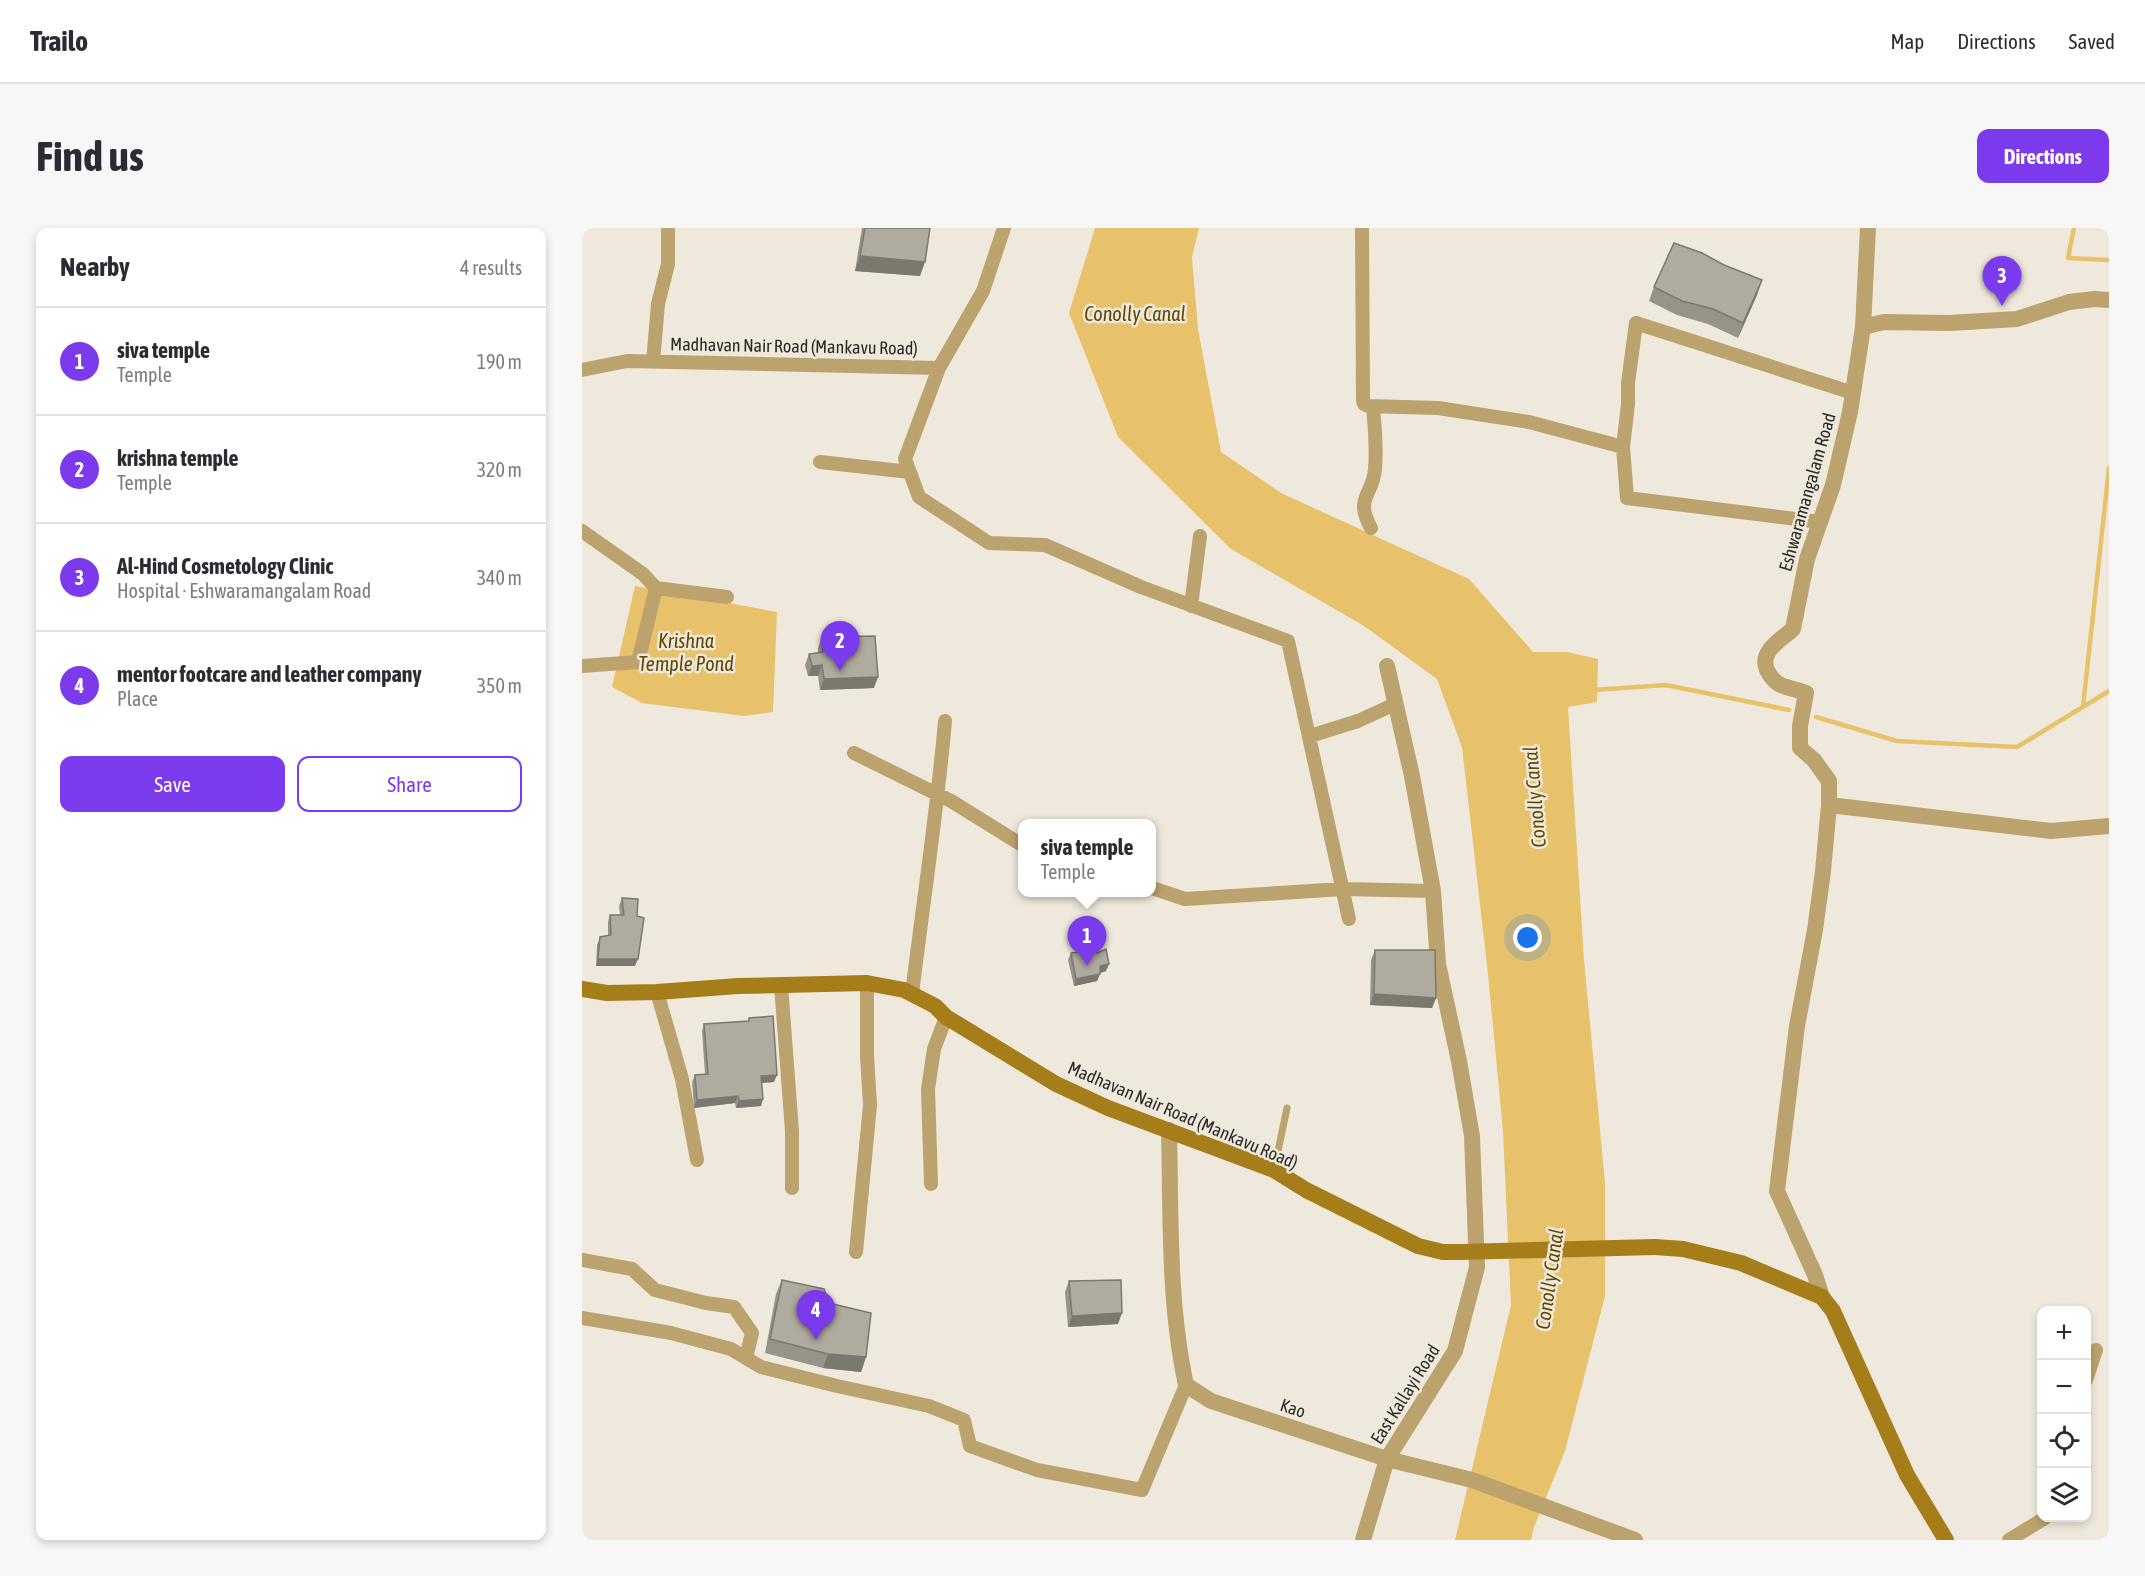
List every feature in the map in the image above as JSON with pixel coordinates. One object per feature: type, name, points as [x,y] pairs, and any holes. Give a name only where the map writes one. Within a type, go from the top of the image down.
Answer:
[{"type":"main road","name":"Madhavan Nair Road (Mankavu Road)","points":[[582,989],[607,993],[738,986],[867,983],[892,986],[935,1006],[946,1017],[1056,1084],[1108,1108],[1257,1166],[1274,1170],[1306,1190],[1418,1246],[1443,1252],[1655,1247],[1683,1249],[1742,1263],[1822,1296]]},
{"type":"main road","points":[[1822,1296],[1833,1311],[1907,1475],[1946,1540]]},
{"type":"street","points":[[653,362],[658,304],[668,264],[668,228]]},
{"type":"street","points":[[939,368],[982,291],[1004,228]]},
{"type":"street","points":[[1362,228],[1364,404],[1373,407],[1438,408],[1529,422],[1623,447]]},
{"type":"street","name":"Eshwaramangalam Road","points":[[1829,805],[1829,781],[1814,760],[1800,748],[1800,726],[1806,693],[1787,688],[1773,680],[1765,666],[1765,660],[1774,644],[1793,630],[1807,559],[1833,485],[1853,393],[1863,327],[1868,228]]},
{"type":"street","points":[[1863,327],[1884,322],[1949,323],[2018,319],[2069,302],[2109,300]]},
{"type":"street","points":[[1820,522],[1627,498],[1623,447],[1636,323],[1853,393]]},
{"type":"street","name":"Madhavan Nair Road (Mankavu Road)","points":[[582,370],[627,361],[939,368],[905,459],[919,497],[989,543],[1045,545],[1141,587],[1288,641],[1349,919]]},
{"type":"street","points":[[1371,528],[1363,513],[1367,493],[1375,474],[1377,450],[1373,407]]},
{"type":"street","points":[[820,462],[910,472]]},
{"type":"street","points":[[582,531],[643,574],[656,588],[727,597]]},
{"type":"street","points":[[1191,606],[1200,536]]},
{"type":"street","points":[[582,666],[638,662],[656,588]]},
{"type":"street","name":"East Kallayi Road","points":[[1363,1540],[1387,1459],[1455,1352],[1477,1268],[1472,1136],[1438,963],[1433,891],[1412,776],[1387,666]]},
{"type":"street","points":[[1310,736],[1358,721],[1395,704]]},
{"type":"street","points":[[912,994],[929,854],[939,796],[945,721]]},
{"type":"street","points":[[854,753],[951,801],[1018,842]]},
{"type":"street","points":[[1822,1296],[1815,1275],[1777,1191],[1797,1026],[1815,930],[1829,805],[2051,831],[2109,826]]},
{"type":"street","points":[[1156,889],[1185,898],[1343,889],[1433,891]]},
{"type":"street","points":[[856,1252],[870,1105],[867,983]]},
{"type":"street","points":[[781,985],[792,1131],[792,1188]]},
{"type":"street","points":[[657,992],[682,1079],[697,1160]]},
{"type":"street","points":[[931,1184],[928,1089],[934,1048],[946,1017]]},
{"type":"street","points":[[582,1318],[670,1333],[731,1349],[761,1367],[928,1406],[964,1420],[970,1446],[1037,1470],[1142,1490],[1186,1385],[1177,1326],[1172,1251],[1169,1130]]},
{"type":"street","points":[[582,1260],[632,1269],[655,1290],[706,1303],[734,1306],[752,1333],[746,1358]]},
{"type":"street","points":[[2091,1365],[2096,1350]]},
{"type":"street","name":"Kao","points":[[1186,1385],[1211,1401],[1387,1459],[1472,1480],[1635,1540]]},
{"type":"street","points":[[2009,1540],[2038,1522]]},
{"type":"lane","points":[[1274,1170],[1287,1108]]},
{"type":"water","name":"Conolly Canal","points":[[1095,228],[1199,228],[1192,257],[1198,329],[1221,452],[1281,493],[1469,579],[1533,652],[1567,652],[1598,659],[1597,702],[1568,707],[1584,960],[1605,1183],[1605,1296],[1565,1451],[1534,1527],[1531,1540],[1455,1540],[1511,1305],[1503,1131],[1462,747],[1437,679],[1364,626],[1231,549],[1118,437],[1069,313]]},
{"type":"water","name":"Krishna Temple Pond","points":[[635,586],[777,612],[773,712],[744,716],[642,703],[612,687]]},
{"type":"building","points":[[865,228],[930,228],[925,262],[860,256]]},
{"type":"building","points":[[1674,243],[1762,280],[1743,323],[1713,309],[1682,301],[1654,287]]},
{"type":"building","points":[[875,636],[878,677],[824,679],[822,665],[812,666],[809,654],[823,652],[822,637]]},
{"type":"building","points":[[622,898],[638,899],[637,916],[644,918],[638,959],[598,959],[600,937],[611,935],[610,915],[624,915]]},
{"type":"building","points":[[1094,949],[1097,953],[1106,949],[1109,964],[1100,966],[1100,974],[1076,979],[1071,953]]},
{"type":"building","points":[[1375,950],[1435,950],[1436,998],[1374,994]]},
{"type":"building","points":[[773,1016],[777,1075],[761,1076],[763,1099],[739,1101],[738,1096],[697,1100],[695,1075],[708,1074],[704,1024],[749,1021],[749,1018]]},
{"type":"building","points":[[782,1280],[824,1289],[829,1303],[871,1313],[866,1357],[828,1354],[770,1339]]},
{"type":"building","points":[[1121,1280],[1122,1313],[1072,1316],[1069,1281]]},
{"type":"waterway","points":[[2074,228],[2068,258],[2109,260]]},
{"type":"waterway","points":[[2083,707],[2109,468]]},
{"type":"waterway","points":[[1593,690],[1666,685],[1789,710]]},
{"type":"waterway","points":[[1816,717],[1897,741],[2017,747],[2109,691]]},
{"type":"place","name":"Al-Hind Cosmetology Clinic","points":[[2002,306]]},
{"type":"place","name":"krishna temple","points":[[840,671]]},
{"type":"place","name":"siva temple","points":[[1087,966]]},
{"type":"place","name":"mentor footcare and leather company","points":[[816,1340]]}]
